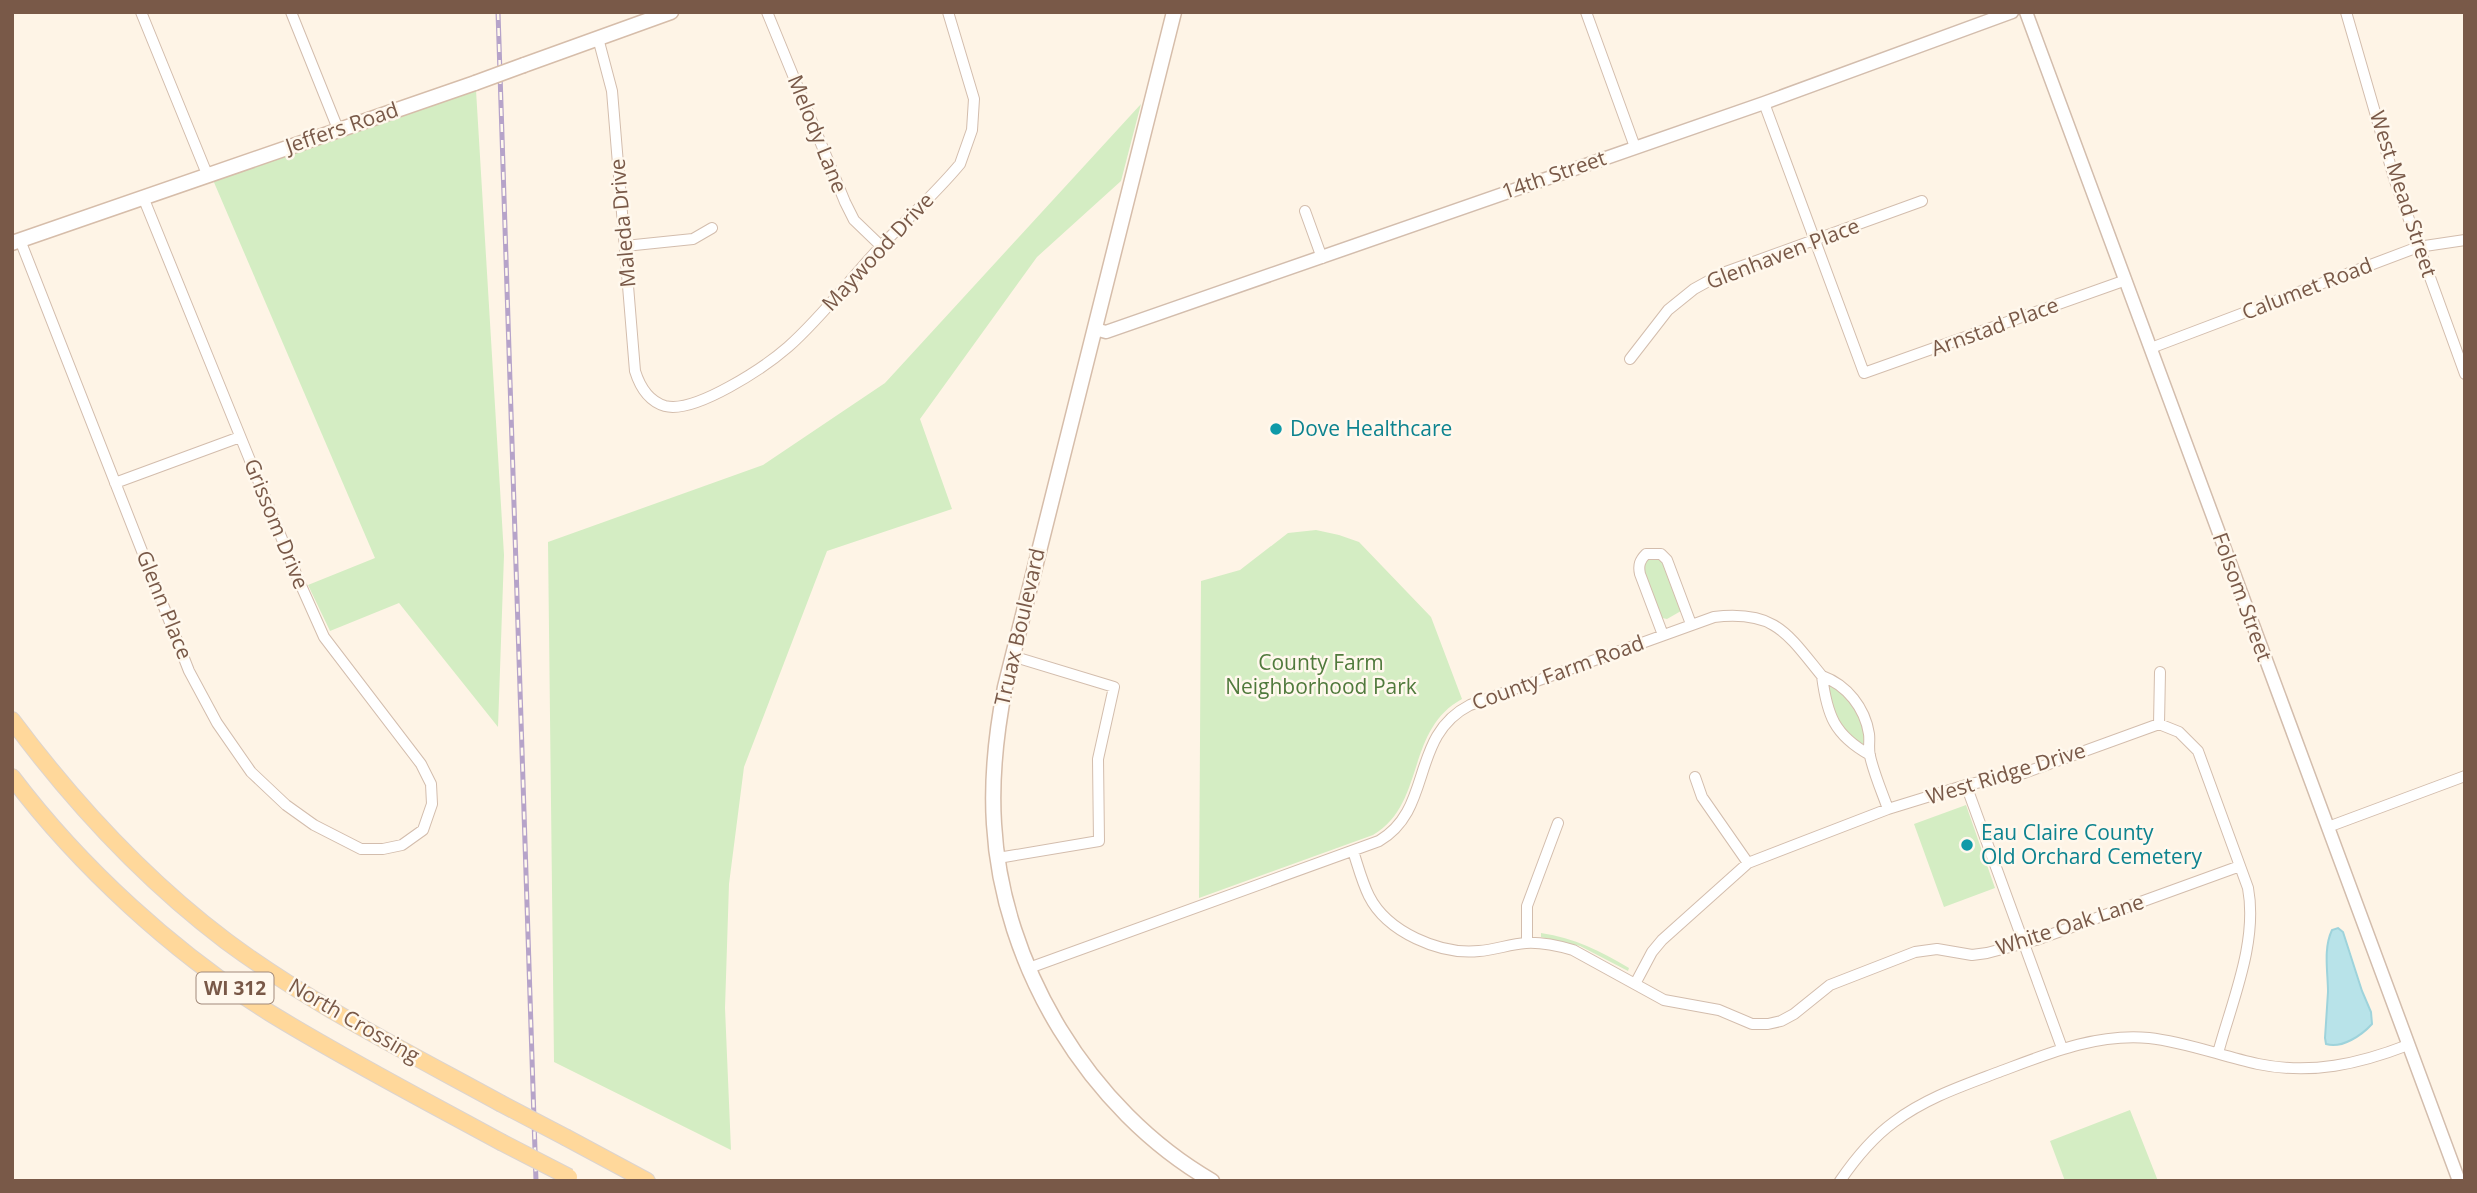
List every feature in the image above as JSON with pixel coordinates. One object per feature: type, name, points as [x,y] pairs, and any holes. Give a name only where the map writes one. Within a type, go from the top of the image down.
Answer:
[{"type":"main road","name":"Jeffers Road","points":[[16,242],[671,12]]},
{"type":"main road","name":"Truax Boulevard","points":[[1174,12],[1002,698],[995,749],[993,804],[998,858],[1009,911],[1029,968],[1070,1045],[1108,1095],[1161,1144],[1212,1181]]},
{"type":"main road","name":"North Crossing","points":[[12,720],[76,800],[122,849],[226,941],[318,1002],[647,1181]]},
{"type":"main road","name":"North Crossing","points":[[12,777],[64,838],[111,887],[207,969],[323,1045],[572,1179]]},
{"type":"street","points":[[141,12],[206,174]]},
{"type":"street","points":[[291,12],[338,129]]},
{"type":"street","name":"Melody Lane","points":[[767,12],[845,202],[854,220],[881,246]]},
{"type":"street","name":"Maywood Drive","points":[[657,403],[674,407],[701,400],[728,388],[766,364],[804,332],[960,164],[972,130],[974,99],[948,12]]},
{"type":"street","points":[[1586,12],[1635,147]]},
{"type":"street","name":"14th Street","points":[[1095,329],[1106,332],[1322,258],[1764,103],[2012,12]]},
{"type":"street","name":"Folsom Street","points":[[2026,12],[2409,1045],[2459,1163],[2459,1181]]},
{"type":"street","name":"West Mead Street","points":[[2346,12],[2394,178],[2465,374]]},
{"type":"street","name":"Maleda Drive","points":[[598,38],[612,91],[635,371],[643,390],[657,403]]},
{"type":"street","points":[[1764,103],[1814,239]]},
{"type":"street","name":"Grissom Drive","points":[[143,197],[324,637],[421,764],[431,784],[432,804],[423,830]]},
{"type":"street","name":"Glenhaven Place","points":[[1630,359],[1668,310],[1694,289],[1723,273],[1922,201]]},
{"type":"street","points":[[1306,211],[1322,258]]},
{"type":"street","points":[[625,246],[692,239],[712,228]]},
{"type":"street","name":"Arnstad Place","points":[[1814,239],[1864,373],[2126,280]]},
{"type":"street","name":"Calumet Road","points":[[2151,348],[2418,247],[2465,240]]},
{"type":"street","name":"Glenn Place","points":[[16,242],[192,676],[217,723],[251,772],[286,805],[314,825],[361,849],[383,849],[402,845],[423,830]]},
{"type":"street","points":[[115,483],[240,436]]},
{"type":"street","points":[[1662,635],[1638,567],[1646,554],[1661,554],[1667,560],[1691,624]]},
{"type":"street","name":"County Farm Road","points":[[1029,968],[1353,851],[1390,834],[1401,822],[1413,800],[1433,740],[1453,714],[1470,705],[1714,617],[1734,615],[1758,618],[1786,631],[1822,676],[1841,686],[1854,698],[1863,713],[1869,732],[1870,755],[1888,809]]},
{"type":"street","points":[[998,858],[1099,841],[1098,759],[1114,687],[1012,656]]},
{"type":"street","points":[[2160,671],[2159,724],[2179,732],[2198,751],[2248,888],[2251,925],[2218,1053]]},
{"type":"street","name":"County Farm Road","points":[[1822,676],[1830,716],[1839,732],[1853,746],[1870,755]]},
{"type":"street","name":"West Ridge Drive","points":[[1635,984],[1652,952],[1662,940],[1748,863],[1888,809],[1966,785],[2024,773],[2159,724]]},
{"type":"street","points":[[2328,827],[2464,776]]},
{"type":"street","points":[[1695,777],[1702,797],[1748,863]]},
{"type":"street","points":[[1966,785],[2062,1048]]},
{"type":"street","points":[[1527,943],[1527,906],[1558,823]]},
{"type":"street","name":"White Oak Lane","points":[[1353,851],[1368,895],[1382,915],[1421,939],[1467,952],[1527,943],[1558,946],[1573,950],[1664,1000],[1719,1010],[1752,1024],[1781,1021],[1830,985],[1915,952],[1937,949],[1972,955],[2024,943],[2240,866]]},
{"type":"street","points":[[1840,1181],[1854,1160],[1875,1138],[1912,1110],[1948,1091],[2062,1048],[2122,1037],[2147,1038],[2275,1067],[2311,1069],[2356,1063],[2409,1045]]},
{"type":"green space","points":[[476,90],[504,555],[498,727],[399,603],[330,631],[308,585],[375,558],[213,180]]},
{"type":"green space","points":[[1141,104],[1121,181],[1037,257],[920,419],[952,509],[827,551],[744,767],[729,884],[725,1008],[731,1150],[554,1062],[548,542],[763,465],[885,383]]},
{"type":"green space","name":"County Farm Neighborhood Park","points":[[1316,530],[1359,542],[1431,617],[1462,699],[1444,712],[1432,729],[1401,805],[1390,822],[1373,835],[1199,898],[1201,581],[1240,570],[1288,533]]},
{"type":"green space","points":[[1651,558],[1658,558],[1663,562],[1681,611],[1667,619],[1662,618],[1644,570],[1644,563]]},
{"type":"green space","points":[[1831,685],[1845,697],[1861,719],[1864,746],[1848,733],[1835,715],[1828,687]]},
{"type":"green space","points":[[1966,805],[1995,888],[1944,907],[1914,824]]},
{"type":"green space","points":[[1541,933],[1587,946],[1629,968],[1628,971],[1580,946],[1541,937]]},
{"type":"green space","points":[[2130,1110],[2158,1181],[2065,1181],[2050,1141]]},
{"type":"water","points":[[2338,928],[2343,932],[2371,1012],[2372,1024],[2351,1040],[2332,1045],[2326,1044],[2325,1038],[2327,953],[2332,930]]},
{"type":"railway","points":[[498,12],[536,1181]]},
{"type":"place","name":"Dove Healthcare","points":[[1276,429]]},
{"type":"place","name":"Eau Claire County Old Orchard Cemetery","points":[[1967,845]]}]
